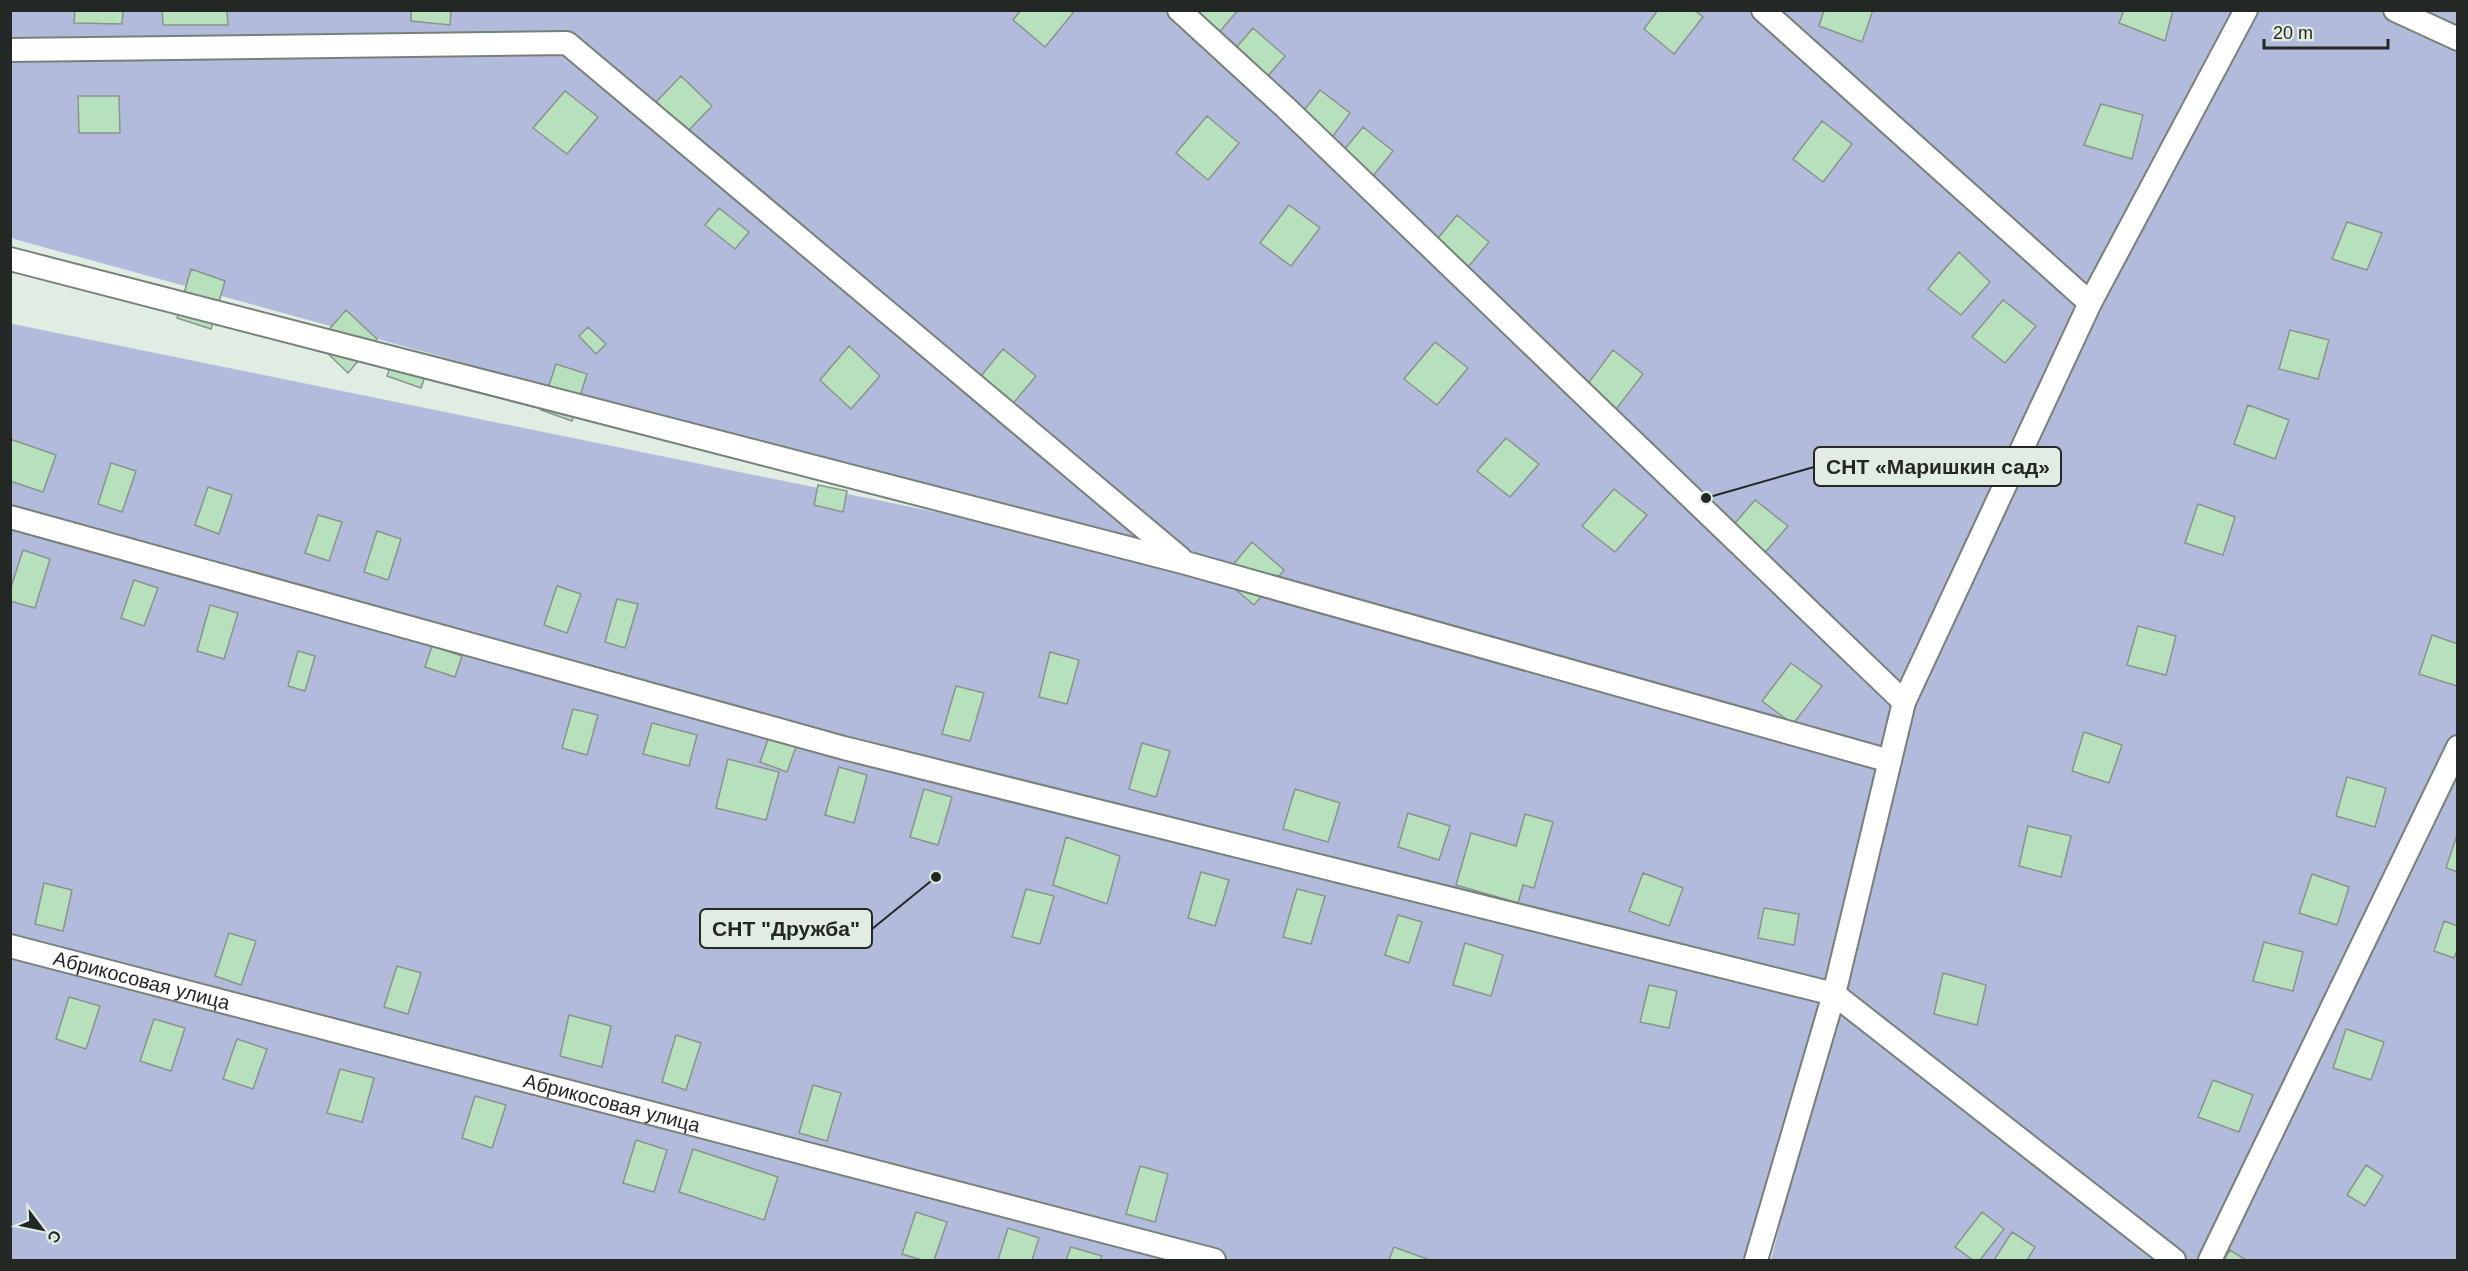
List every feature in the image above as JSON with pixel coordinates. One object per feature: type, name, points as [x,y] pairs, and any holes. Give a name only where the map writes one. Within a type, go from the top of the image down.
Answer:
[{"type":"lane","points":[[1179,10],[1294,115],[1905,702]]},
{"type":"lane","points":[[1763,10],[1788,20],[2090,303]]},
{"type":"lane","points":[[1756,1260],[1834,994],[1905,702],[2090,303],[2246,10]]},
{"type":"lane","points":[[2395,10],[2457,39]]},
{"type":"lane","points":[[10,50],[567,43],[1186,563]]},
{"type":"lane","points":[[10,259],[1186,563],[1890,761]]},
{"type":"lane","points":[[10,516],[844,748],[1834,994],[2175,1260]]},
{"type":"lane","points":[[2210,1260],[2457,747]]},
{"type":"lane","name":"Абрикосовая улица","points":[[10,946],[1214,1260]]},
{"type":"shaded area","points":[[10,11],[2457,11],[2457,1260],[1771,1260],[1897,757],[14,239],[10,237]]},
{"type":"shaded area","points":[[13,324],[1186,563],[1890,761],[1756,1260],[11,1260],[10,327]]},
{"type":"building","points":[[75,10],[123,10],[122,24],[74,23]]},
{"type":"building","points":[[162,10],[227,10],[228,25],[163,25]]},
{"type":"building","points":[[411,10],[451,10],[450,25],[411,21]]},
{"type":"building","points":[[1021,10],[1070,10],[1073,13],[1045,47],[1013,20]]},
{"type":"building","points":[[1183,10],[1238,10],[1211,42]]},
{"type":"building","points":[[1658,10],[1694,10],[1703,17],[1674,54],[1644,29]]},
{"type":"building","points":[[1824,10],[1873,10],[1862,42],[1819,26]]},
{"type":"building","points":[[2124,10],[2173,10],[2165,41],[2119,23]]},
{"type":"building","points":[[1253,28],[1285,56],[1255,91],[1223,63]]},
{"type":"building","points":[[681,76],[712,106],[687,132],[656,102]]},
{"type":"building","points":[[1320,90],[1350,113],[1324,148],[1293,124]]},
{"type":"building","points":[[565,91],[598,117],[567,154],[533,128]]},
{"type":"building","points":[[78,96],[119,96],[120,133],[79,133]]},
{"type":"building","points":[[2101,104],[2143,115],[2132,159],[2084,145]]},
{"type":"building","points":[[1207,116],[1239,143],[1208,180],[1176,153]]},
{"type":"building","points":[[1822,121],[1852,144],[1823,182],[1793,159]]},
{"type":"building","points":[[1363,127],[1393,151],[1364,187],[1334,162]]},
{"type":"building","points":[[1289,205],[1320,228],[1291,266],[1260,243]]},
{"type":"building","points":[[719,208],[749,232],[735,249],[705,225]]},
{"type":"building","points":[[1457,215],[1489,242],[1458,279],[1426,253]]},
{"type":"building","points":[[2347,222],[2382,233],[2367,270],[2332,259]]},
{"type":"building","points":[[1959,252],[1990,282],[1961,315],[1928,289]]},
{"type":"building","points":[[191,269],[225,281],[211,329],[177,318]]},
{"type":"building","points":[[2003,300],[2036,326],[2005,363],[1972,337]]},
{"type":"building","points":[[346,310],[377,339],[348,373],[317,343]]},
{"type":"building","points":[[588,327],[606,344],[596,354],[579,336]]},
{"type":"building","points":[[2290,330],[2329,340],[2318,379],[2279,369]]},
{"type":"building","points":[[1435,342],[1468,368],[1437,405],[1404,379]]},
{"type":"building","points":[[849,346],[880,376],[851,409],[820,380]]},
{"type":"building","points":[[397,347],[431,358],[421,388],[387,376]]},
{"type":"building","points":[[1003,349],[1036,376],[1005,413],[972,387]]},
{"type":"building","points":[[1613,350],[1643,374],[1614,412],[1584,389]]},
{"type":"building","points":[[556,364],[587,374],[572,421],[541,410]]},
{"type":"building","points":[[2248,405],[2289,420],[2275,459],[2234,444]]},
{"type":"building","points":[[1506,438],[1539,464],[1510,497],[1477,471]]},
{"type":"building","points":[[10,439],[56,455],[43,492],[10,481]]},
{"type":"building","points":[[111,463],[136,471],[122,512],[98,504]]},
{"type":"building","points":[[818,485],[847,491],[843,512],[814,505]]},
{"type":"building","points":[[208,487],[232,495],[219,534],[195,525]]},
{"type":"building","points":[[1614,489],[1647,515],[1615,552],[1582,526]]},
{"type":"building","points":[[1755,500],[1788,526],[1756,563],[1723,537]]},
{"type":"building","points":[[2198,504],[2235,517],[2223,555],[2185,543]]},
{"type":"building","points":[[318,515],[342,522],[329,561],[305,553]]},
{"type":"building","points":[[377,531],[401,539],[388,580],[364,572]]},
{"type":"building","points":[[1252,542],[1284,570],[1254,605],[1222,578]]},
{"type":"building","points":[[23,550],[50,559],[35,608],[10,601],[10,590]]},
{"type":"building","points":[[134,580],[158,588],[144,626],[121,618]]},
{"type":"building","points":[[557,586],[581,594],[567,633],[544,625]]},
{"type":"building","points":[[617,599],[638,604],[625,648],[605,642]]},
{"type":"building","points":[[210,605],[238,613],[224,659],[197,651]]},
{"type":"building","points":[[2138,626],[2176,636],[2166,675],[2127,665]]},
{"type":"building","points":[[2432,635],[2458,644],[2457,686],[2419,674]]},
{"type":"building","points":[[432,646],[462,656],[455,677],[425,667]]},
{"type":"building","points":[[298,651],[315,656],[305,691],[288,686]]},
{"type":"building","points":[[1050,652],[1079,660],[1067,704],[1039,697]]},
{"type":"building","points":[[1791,663],[1822,686],[1793,724],[1762,701]]},
{"type":"building","points":[[956,686],[984,693],[970,741],[942,734]]},
{"type":"building","points":[[573,709],[598,715],[587,755],[562,748]]},
{"type":"building","points":[[652,723],[697,735],[689,766],[643,754]]},
{"type":"building","points":[[771,731],[798,741],[787,772],[760,762]]},
{"type":"building","points":[[2084,732],[2122,745],[2109,783],[2072,771]]},
{"type":"building","points":[[1142,743],[1170,751],[1156,797],[1129,789]]},
{"type":"building","points":[[728,759],[779,772],[766,820],[716,808]]},
{"type":"building","points":[[839,767],[867,775],[854,823],[825,815]]},
{"type":"building","points":[[2347,777],[2386,788],[2375,827],[2336,816]]},
{"type":"building","points":[[924,789],[952,797],[938,845],[910,837]]},
{"type":"building","points":[[1295,789],[1340,803],[1328,842],[1283,829]]},
{"type":"building","points":[[1408,813],[1450,826],[1439,860],[1398,847]]},
{"type":"building","points":[[1525,814],[1553,822],[1534,888],[1523,885],[1518,903],[1456,885],[1471,833],[1516,846]]},
{"type":"building","points":[[2028,826],[2071,836],[2061,877],[2019,866]]},
{"type":"building","points":[[2458,832],[2458,872],[2446,868]]},
{"type":"building","points":[[1066,837],[1120,856],[1107,904],[1053,885]]},
{"type":"building","points":[[1201,872],[1229,880],[1215,926],[1188,918]]},
{"type":"building","points":[[1643,873],[1683,888],[1669,926],[1629,911]]},
{"type":"building","points":[[2312,874],[2349,887],[2337,925],[2299,913]]},
{"type":"building","points":[[44,883],[72,890],[63,931],[35,924]]},
{"type":"building","points":[[1026,889],[1054,896],[1040,944],[1012,937]]},
{"type":"building","points":[[1297,889],[1325,896],[1311,944],[1283,937]]},
{"type":"building","points":[[1764,908],[1799,914],[1794,945],[1758,938]]},
{"type":"building","points":[[1398,915],[1422,922],[1409,963],[1385,955]]},
{"type":"building","points":[[2444,921],[2458,926],[2458,948],[2454,958],[2434,951]]},
{"type":"building","points":[[229,933],[256,941],[241,985],[215,976]]},
{"type":"building","points":[[2264,942],[2303,952],[2293,991],[2253,981]]},
{"type":"building","points":[[1465,943],[1503,955],[1491,996],[1453,985]]},
{"type":"building","points":[[397,966],[421,973],[408,1014],[384,1007]]},
{"type":"building","points":[[1943,973],[1986,985],[1977,1025],[1934,1014]]},
{"type":"building","points":[[1649,985],[1677,991],[1669,1028],[1640,1022]]},
{"type":"building","points":[[69,997],[100,1006],[86,1049],[56,1039]]},
{"type":"building","points":[[569,1015],[611,1026],[602,1067],[560,1056]]},
{"type":"building","points":[[154,1019],[185,1028],[171,1071],[140,1061]]},
{"type":"building","points":[[2346,1029],[2384,1042],[2371,1080],[2333,1068]]},
{"type":"building","points":[[676,1035],[701,1043],[686,1090],[662,1082]]},
{"type":"building","points":[[237,1039],[267,1049],[253,1089],[223,1079]]},
{"type":"building","points":[[340,1069],[374,1078],[362,1122],[327,1113]]},
{"type":"building","points":[[2213,1080],[2253,1095],[2239,1132],[2198,1117]]},
{"type":"building","points":[[813,1085],[841,1093],[827,1141],[799,1133]]},
{"type":"building","points":[[475,1096],[506,1105],[492,1148],[462,1138]]},
{"type":"building","points":[[636,1140],[667,1150],[654,1192],[623,1183]]},
{"type":"building","points":[[693,1149],[778,1177],[764,1220],[679,1192]]},
{"type":"building","points":[[2366,1165],[2383,1176],[2365,1206],[2347,1195]]},
{"type":"building","points":[[1140,1166],[1168,1174],[1155,1222],[1126,1214]]},
{"type":"building","points":[[916,1212],[947,1222],[934,1260],[922,1260],[902,1254]]},
{"type":"building","points":[[1982,1212],[2004,1229],[1980,1260],[1973,1260],[1955,1247]]},
{"type":"building","points":[[1008,1228],[1039,1238],[1032,1260],[998,1260]]},
{"type":"building","points":[[2012,1232],[2035,1247],[2027,1260],[1994,1260]]},
{"type":"building","points":[[1071,1247],[1102,1256],[1100,1260],[1066,1260]]},
{"type":"building","points":[[1394,1247],[1427,1259],[1427,1260],[1389,1260]]},
{"type":"building","points":[[2230,1250],[2246,1260],[2224,1260]]},
{"type":"place","name":"СНТ «Маришкин сад»","points":[[1706,498]]},
{"type":"place","name":"СНТ \"Дружба\"","points":[[936,877]]}]
